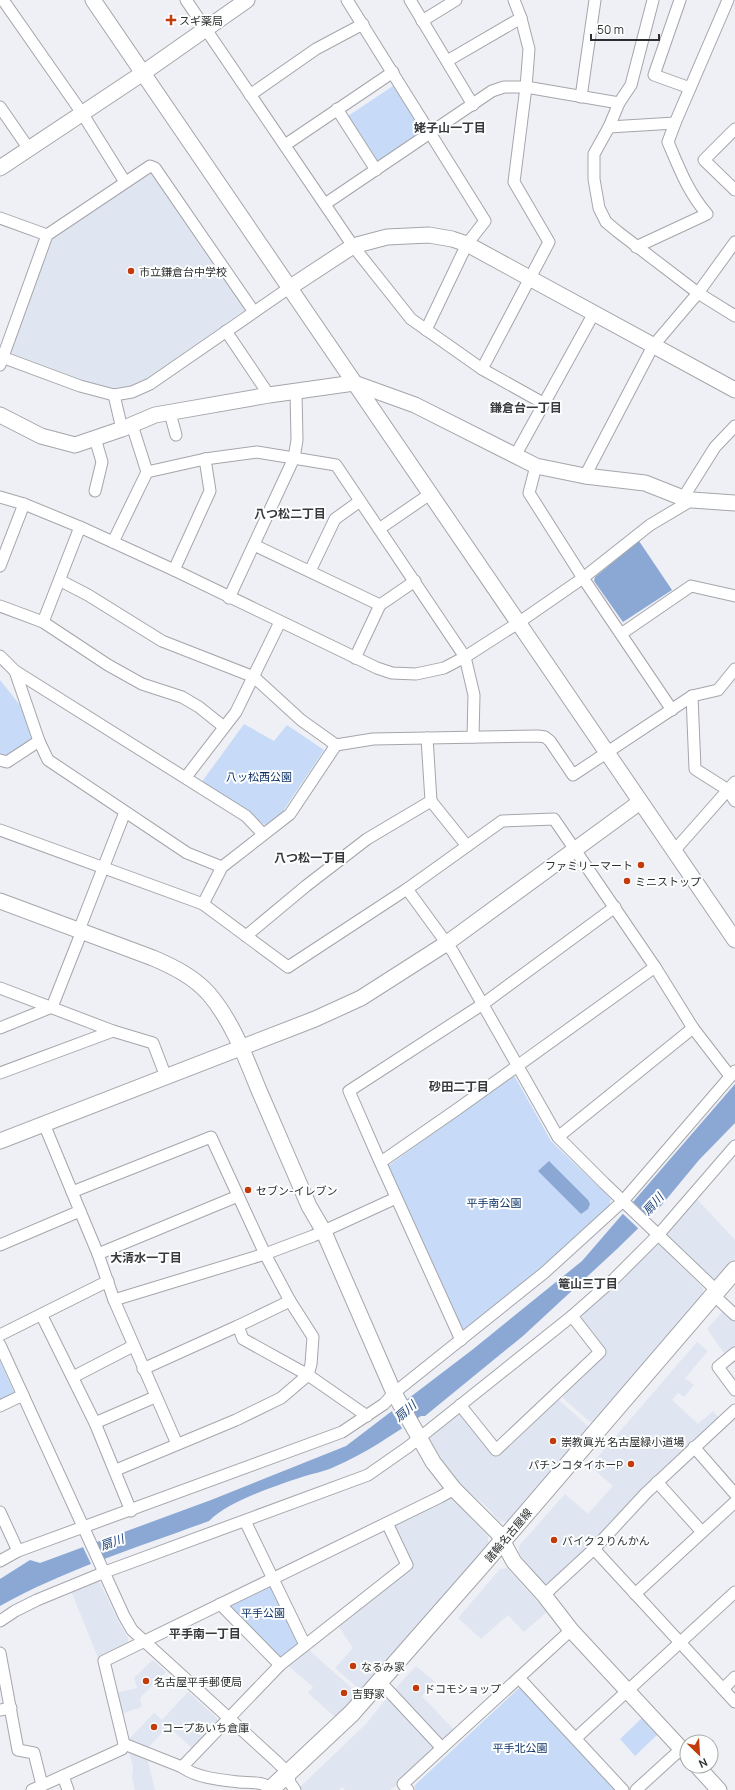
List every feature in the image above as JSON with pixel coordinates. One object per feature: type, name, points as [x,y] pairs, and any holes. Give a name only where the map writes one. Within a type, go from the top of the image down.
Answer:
[{"type":"main road","name":"諸輪名古屋線","points":[[283,1786],[352,1713],[504,1544],[719,1296],[735,1270]]},
{"type":"main road","name":"諸輪名古屋線","points":[[719,1296],[735,1284]]},
{"type":"main road","name":"諸輪名古屋線","points":[[283,1786],[347,1730],[386,1688],[504,1544]]},
{"type":"street","points":[[3,0],[82,113],[125,182]]},
{"type":"street","points":[[93,0],[735,940]]},
{"type":"street","points":[[186,0],[353,246],[411,319],[482,369],[543,403]]},
{"type":"street","points":[[0,168],[143,73],[247,0]]},
{"type":"street","points":[[347,0],[485,221],[467,244],[426,330]]},
{"type":"street","points":[[410,0],[473,105]]},
{"type":"street","points":[[422,20],[456,0]]},
{"type":"street","points":[[482,369],[549,242],[514,182],[529,50],[521,18],[514,0]]},
{"type":"street","points":[[581,97],[595,0]]},
{"type":"street","points":[[653,0],[631,85],[619,103],[609,128],[594,154],[594,179],[599,208],[606,222],[636,247],[698,293],[735,316]]},
{"type":"street","points":[[680,0],[654,75],[690,88]]},
{"type":"street","points":[[636,247],[707,214],[697,202],[682,177],[668,142],[728,0]]},
{"type":"street","points":[[447,62],[521,18]]},
{"type":"street","points":[[250,94],[316,49],[363,24]]},
{"type":"street","points":[[284,145],[393,72]]},
{"type":"street","points":[[325,204],[492,91],[504,87],[526,87],[619,103]]},
{"type":"street","points":[[0,107],[29,149]]},
{"type":"street","points":[[337,109],[376,170]]},
{"type":"street","points":[[609,128],[675,123]]},
{"type":"street","points":[[735,129],[704,160],[735,190]]},
{"type":"street","points":[[254,312],[155,168],[150,166],[48,234],[1,361],[114,395],[132,392],[150,384],[289,288],[353,246],[387,237],[429,235],[467,244],[735,390]]},
{"type":"street","points":[[0,218],[48,234]]},
{"type":"street","points":[[585,476],[654,346],[698,293],[735,242]]},
{"type":"street","points":[[515,456],[594,313]]},
{"type":"street","points":[[226,331],[269,395]]},
{"type":"street","points":[[0,415],[41,436],[75,445],[127,427],[155,415],[269,395],[354,383],[415,405],[536,466],[585,476],[645,483],[687,499],[735,503]]},
{"type":"street","points":[[229,598],[294,458],[297,440],[296,392]]},
{"type":"street","points":[[113,542],[147,472],[114,395]]},
{"type":"street","points":[[170,413],[176,435]]},
{"type":"street","points":[[0,497],[24,504],[80,526],[377,668],[392,673],[406,675],[429,673],[444,668],[465,657],[518,623],[583,578],[650,525],[687,499],[715,447],[734,429]]},
{"type":"street","points":[[94,491],[102,462],[95,438]]},
{"type":"street","points":[[147,472],[205,460],[257,452],[336,465],[465,657],[474,696],[473,737]]},
{"type":"street","points":[[174,570],[210,491],[205,460]]},
{"type":"street","points":[[536,466],[529,493],[583,578],[672,710]]},
{"type":"street","points":[[379,529],[430,494]]},
{"type":"street","points":[[310,572],[335,519],[360,501]]},
{"type":"street","points":[[0,564],[24,504]]},
{"type":"street","points":[[44,622],[80,526]]},
{"type":"street","points":[[254,545],[380,605]]},
{"type":"street","points":[[60,581],[88,595],[162,642],[254,677],[301,720],[336,745],[373,739],[545,737],[550,741],[573,775],[692,696],[718,690],[735,668]]},
{"type":"street","points":[[355,658],[380,605],[414,581]]},
{"type":"street","points":[[621,634],[690,586],[735,596]]},
{"type":"street","points":[[0,606],[44,622],[108,665],[142,684],[182,697],[199,707],[224,727]]},
{"type":"street","points":[[186,777],[236,712],[280,622]]},
{"type":"street","points":[[0,656],[15,671],[246,816],[263,834]]},
{"type":"street","points":[[15,671],[39,741],[48,760],[187,853],[222,867]]},
{"type":"street","points":[[692,696],[695,768],[731,786],[735,801]]},
{"type":"street","points":[[427,738],[431,801],[467,846]]},
{"type":"street","points":[[0,760],[7,762],[39,741]]},
{"type":"street","points":[[203,904],[222,867],[290,814],[336,745]]},
{"type":"street","points":[[674,851],[731,786]]},
{"type":"street","points":[[246,936],[306,886],[367,840],[431,801]]},
{"type":"street","points":[[0,1141],[315,1019],[361,998],[447,943],[640,802]]},
{"type":"street","points":[[0,1028],[52,1007],[125,812]]},
{"type":"street","points":[[0,830],[203,904],[288,967],[407,889],[502,821],[554,819],[655,967],[693,1028],[732,1073],[626,1204],[461,1340],[397,1399],[384,1404],[342,1432],[84,1530],[18,1551],[0,1561]]},
{"type":"street","points":[[407,889],[447,943],[558,1137],[626,1204],[655,1230],[719,1296],[735,1315]]},
{"type":"street","points":[[0,901],[153,958],[175,968],[194,980],[209,994],[222,1011],[241,1048],[309,1206],[323,1230],[397,1399],[433,1462],[454,1489],[498,1533],[514,1562],[544,1595],[571,1630],[679,1747]]},
{"type":"street","points":[[461,1340],[349,1091],[483,1004],[615,907]]},
{"type":"street","points":[[381,1162],[655,967]]},
{"type":"street","points":[[0,988],[113,1031],[153,1043],[166,1077]]},
{"type":"street","points":[[558,1137],[693,1028]]},
{"type":"street","points":[[0,1073],[113,1031]]},
{"type":"street","points":[[44,1124],[98,1254],[114,1300],[133,1346],[177,1444]]},
{"type":"street","points":[[72,1192],[211,1137],[265,1254],[290,1301],[313,1337],[311,1364],[308,1375],[281,1398],[236,1420],[116,1470]]},
{"type":"street","points":[[0,1621],[37,1600],[103,1568],[245,1521],[368,1475],[416,1434],[460,1405],[572,1316],[616,1278],[655,1230],[735,1146]]},
{"type":"street","points":[[98,1254],[238,1196]]},
{"type":"street","points":[[114,1300],[265,1254],[396,1198]]},
{"type":"street","points":[[0,1245],[80,1211]]},
{"type":"street","points":[[0,1336],[42,1316],[108,1281]]},
{"type":"street","points":[[143,1369],[290,1301]]},
{"type":"street","points":[[42,1316],[95,1423],[116,1470],[131,1511]]},
{"type":"street","points":[[460,1405],[496,1450],[600,1352],[572,1316]]},
{"type":"street","points":[[238,1326],[243,1339],[308,1375],[367,1416]]},
{"type":"street","points":[[0,1345],[84,1530],[132,1630],[228,1719],[283,1786]]},
{"type":"street","points":[[73,1377],[133,1346]]},
{"type":"street","points":[[735,1353],[718,1367],[735,1390]]},
{"type":"street","points":[[0,1406],[23,1395]]},
{"type":"street","points":[[95,1423],[155,1397]]},
{"type":"street","points":[[544,1595],[594,1549],[657,1482],[735,1410]]},
{"type":"street","points":[[635,1594],[735,1501],[694,1447]]},
{"type":"street","points":[[657,1482],[702,1532]]},
{"type":"street","points":[[0,1653],[18,1750],[34,1753],[37,1788],[122,1749],[124,1744],[104,1661],[454,1489]]},
{"type":"street","points":[[0,1512],[18,1551]]},
{"type":"street","points":[[245,1521],[305,1645]]},
{"type":"street","points":[[182,1767],[280,1665],[408,1566],[387,1523]]},
{"type":"street","points":[[594,1549],[735,1702]]},
{"type":"street","points":[[576,1738],[735,1592]]},
{"type":"street","points":[[220,1604],[280,1665]]},
{"type":"street","points":[[402,1788],[442,1748],[571,1630]]},
{"type":"street","points":[[723,1688],[735,1677]]},
{"type":"street","points":[[519,1678],[623,1790]]},
{"type":"street","points":[[386,1688],[442,1748]]},
{"type":"street","points":[[0,1710],[11,1708]]},
{"type":"street","points":[[124,1744],[182,1767],[189,1772],[238,1782],[283,1786]]},
{"type":"street","points":[[636,1790],[679,1756]]},
{"type":"street","points":[[704,1774],[719,1790]]},
{"type":"street","points":[[63,1776],[68,1790]]},
{"type":"shaded area","name":"市立鎌倉台中学校","points":[[149,170],[153,172],[246,306],[245,311],[142,382],[130,386],[114,388],[96,385],[12,354],[10,349],[54,236]]},
{"type":"shaded area","points":[[695,1197],[735,1240],[735,1258],[716,1280],[712,1280],[666,1235],[666,1231]]},
{"type":"shaded area","points":[[656,1243],[658,1243],[703,1288],[704,1294],[594,1421],[590,1422],[563,1398],[564,1389],[603,1352],[578,1317]]},
{"type":"shaded area","points":[[724,1310],[735,1320],[735,1349],[726,1356],[707,1329]]},
{"type":"shaded area","points":[[697,1342],[708,1351],[685,1378],[694,1385],[684,1397],[678,1393],[672,1400],[698,1424],[713,1411],[720,1419],[590,1548],[549,1586],[544,1585],[519,1553],[519,1546],[565,1494],[588,1514],[613,1486],[590,1466]]},
{"type":"shaded area","points":[[559,1400],[589,1427],[508,1521],[500,1522],[486,1506],[462,1487],[443,1463],[429,1441],[430,1434],[458,1413],[464,1413],[496,1453],[552,1401]]},
{"type":"shaded area","points":[[449,1497],[452,1498],[488,1536],[488,1544],[363,1688],[358,1688],[335,1668],[353,1648],[337,1624],[413,1567],[393,1528],[395,1523]]},
{"type":"shaded area","points":[[507,1568],[547,1612],[524,1632],[508,1615],[481,1639],[458,1618],[500,1569]]},
{"type":"shaded area","points":[[96,1580],[100,1583],[119,1623],[128,1638],[128,1645],[99,1660],[71,1591]]},
{"type":"shaded area","points":[[304,1650],[309,1650],[355,1691],[356,1695],[335,1717],[308,1693],[313,1687],[286,1664]]},
{"type":"shaded area","points":[[153,1660],[166,1672],[140,1698],[142,1707],[121,1714],[116,1693],[137,1688],[134,1678]]},
{"type":"shaded area","points":[[416,1666],[435,1682],[422,1696],[455,1731],[444,1741],[439,1740],[396,1693],[395,1689]]},
{"type":"shaded area","points":[[188,1692],[218,1719],[218,1723],[193,1749],[168,1726],[147,1749],[128,1740],[154,1713],[162,1720]]},
{"type":"shaded area","points":[[386,1699],[391,1699],[434,1746],[433,1750],[401,1782],[390,1790],[345,1790],[342,1787],[339,1790],[301,1790],[299,1788],[366,1724]]},
{"type":"shaded area","points":[[128,1749],[147,1757],[155,1790],[135,1790],[132,1778],[133,1766]]},
{"type":"green space","points":[[393,86],[423,131],[378,161],[348,116]]},
{"type":"green space","points":[[0,680],[23,709],[33,745],[11,761],[0,757]]},
{"type":"green space","name":"八ッ松西公園","points":[[244,724],[274,741],[287,725],[324,750],[271,829],[201,783]]},
{"type":"green space","name":"平手南公園","points":[[511,1077],[515,1077],[551,1141],[611,1199],[609,1207],[580,1239],[463,1333],[388,1169],[388,1166]]},
{"type":"green space","points":[[0,1361],[14,1392],[13,1396],[0,1402]]},
{"type":"green space","name":"平手公園","points":[[269,1584],[274,1586],[301,1642],[284,1658],[278,1658],[230,1610],[231,1602]]},
{"type":"green space","name":"平手北公園","points":[[520,1687],[618,1790],[415,1790],[415,1785]]},
{"type":"green space","points":[[642,1718],[657,1735],[635,1756],[620,1739]]},
{"type":"water","points":[[639,541],[672,590],[623,622],[594,581],[595,577]]},
{"type":"water","name":"扇川","points":[[735,1084],[735,1123],[699,1160],[660,1207],[523,1336],[425,1416],[421,1416],[368,1450],[330,1469],[253,1495],[228,1507],[209,1521],[77,1570],[0,1606],[0,1579],[30,1560],[40,1563],[211,1500],[346,1446],[472,1350],[582,1261]]},
{"type":"water","points":[[549,1161],[588,1200],[590,1204],[588,1209],[581,1214],[538,1171]]},
{"type":"pier","points":[[633,1202],[650,1219],[640,1230],[622,1213]]},
{"type":"pier","points":[[406,1398],[418,1420],[403,1430],[391,1410]]},
{"type":"pier","points":[[95,1541],[105,1562],[92,1566],[82,1545]]},
{"type":"place","name":"スギ薬局","points":[[171,20]]},
{"type":"place","name":"市立鎌倉台中学校","points":[[131,271]]},
{"type":"place","name":"ファミリーマート","points":[[641,865]]},
{"type":"place","name":"ミニストップ","points":[[627,881]]},
{"type":"place","name":"セブン-イレブン","points":[[248,1190]]},
{"type":"place","name":"崇教眞光 名古屋緑小道場","points":[[553,1441]]},
{"type":"place","name":"パチンコタイホーP","points":[[631,1464]]},
{"type":"place","name":"バイク２りんかん","points":[[554,1540]]},
{"type":"place","name":"なるみ家","points":[[353,1666]]},
{"type":"place","name":"名古屋平手郵便局","points":[[146,1681]]},
{"type":"place","name":"ドコモショップ","points":[[416,1688]]},
{"type":"place","name":"吉野家","points":[[344,1693]]},
{"type":"place","name":"コープあいち倉庫","points":[[154,1727]]},
{"type":"district","name":"姥子山一丁目","points":[[450,127]]},
{"type":"district","name":"鎌倉台一丁目","points":[[526,407]]},
{"type":"district","name":"八つ松二丁目","points":[[290,513]]},
{"type":"district","name":"八つ松一丁目","points":[[310,857]]},
{"type":"district","name":"砂田二丁目","points":[[459,1086]]},
{"type":"district","name":"大清水一丁目","points":[[146,1257]]},
{"type":"district","name":"篭山三丁目","points":[[588,1283]]},
{"type":"district","name":"平手南一丁目","points":[[205,1633]]}]
